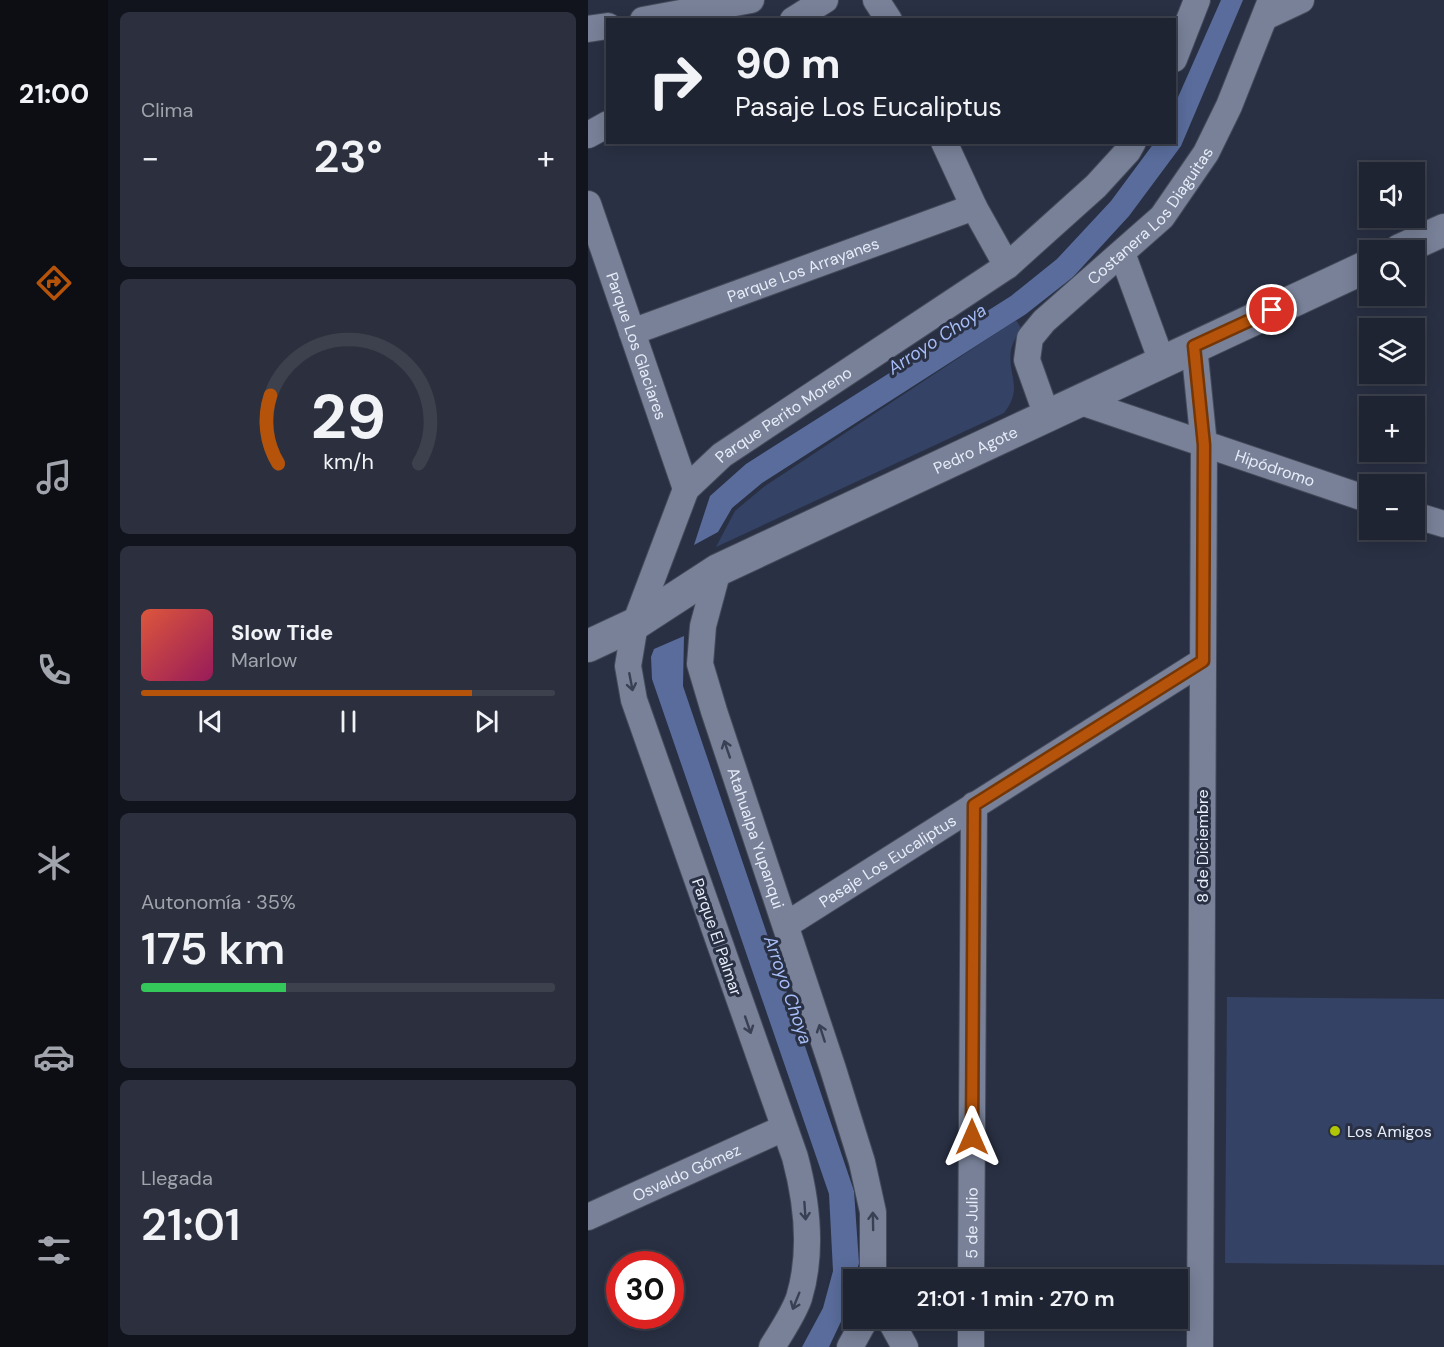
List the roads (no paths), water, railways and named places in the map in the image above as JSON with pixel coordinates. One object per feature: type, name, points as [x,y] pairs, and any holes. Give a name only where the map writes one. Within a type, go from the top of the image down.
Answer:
[{"type":"street","points":[[654,18],[751,0]]},
{"type":"street","points":[[796,18],[825,0]]},
{"type":"street","points":[[876,0],[888,18]]},
{"type":"street","points":[[1176,54],[1197,0]]},
{"type":"street","points":[[1268,8],[1300,0]]},
{"type":"street","name":"Costanera Los Diaguitas","points":[[1047,416],[1027,360],[1030,338],[1044,321],[1162,217],[1206,153],[1229,106],[1268,8]]},
{"type":"street","points":[[588,29],[606,26]]},
{"type":"street","points":[[588,135],[606,125]]},
{"type":"street","points":[[945,144],[974,207],[1007,266]]},
{"type":"street","name":"Parque Perito Moreno","points":[[635,624],[686,489],[722,455],[1007,266],[1096,186],[1131,144]]},
{"type":"street","name":"Parque Los Glaciares","points":[[588,204],[686,489]]},
{"type":"street","name":"Parque Los Arrayanes","points":[[632,332],[974,207]]},
{"type":"street","points":[[1422,240],[1444,230]]},
{"type":"street","points":[[1122,253],[1162,362]]},
{"type":"street","name":"Pedro Agote","points":[[588,646],[635,624],[718,570],[1359,270]]},
{"type":"street","name":"8 de Diciembre","points":[[1194,346],[1204,445],[1200,1347]]},
{"type":"street","name":"Hipódromo","points":[[1078,401],[1359,496]]},
{"type":"street","points":[[1425,518],[1444,524]]},
{"type":"street","name":"Atahualpa Yupanqui","points":[[718,570],[703,626],[700,664],[862,1162],[873,1212],[873,1269]]},
{"type":"street","name":"Parque El Palmar","points":[[635,624],[628,666],[634,700],[795,1157],[804,1191],[808,1251],[798,1299],[772,1347]]},
{"type":"street","name":"Pasaje Los Eucaliptus","points":[[786,925],[1203,661]]},
{"type":"street","name":"5 de Julio","points":[[971,1269],[974,805]]},
{"type":"street","name":"Osvaldo Gómez","points":[[588,1217],[784,1128]]},
{"type":"street","points":[[850,1347],[860,1329]]},
{"type":"street","points":[[894,1329],[905,1347]]},
{"type":"street","points":[[971,1329],[971,1347]]},
{"type":"place","name":"Los Amigos","points":[[1335,1131]]},
{"type":"water label","name":"Arroyo Choya","points":[[937,339]]},
{"type":"water label","name":"Arroyo Choya","points":[[788,990]]}]
